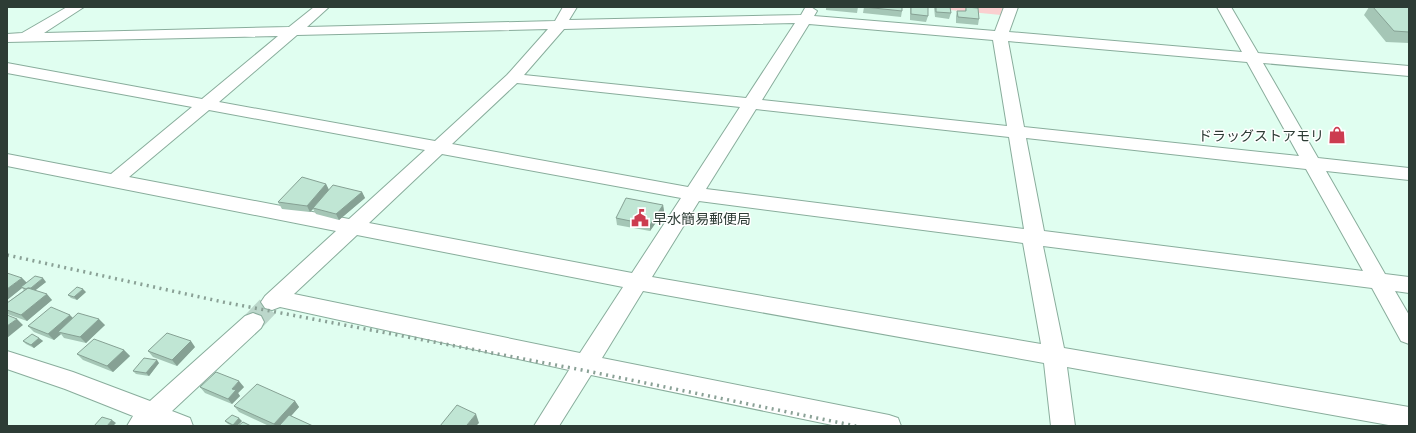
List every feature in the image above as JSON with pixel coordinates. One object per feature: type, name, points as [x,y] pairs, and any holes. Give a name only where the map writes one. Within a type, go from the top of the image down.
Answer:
[{"type":"street","points":[[7,48],[77,7]]},
{"type":"street","points":[[115,180],[322,7]]},
{"type":"street","points":[[570,7],[559,26],[513,78],[274,300],[889,426]]},
{"type":"street","points":[[1011,7],[1000,36],[1034,237],[1033,246],[1054,355],[1063,426]]},
{"type":"street","points":[[1224,7],[1409,335]]},
{"type":"street","points":[[7,38],[559,26],[809,13],[1000,36],[1409,71]]},
{"type":"street","points":[[546,426],[809,13]]},
{"type":"street","points":[[7,68],[694,194],[1409,286]]},
{"type":"street","points":[[513,78],[1312,162],[1409,174]]},
{"type":"street","points":[[7,160],[638,282],[1409,418]]},
{"type":"street","points":[[146,420],[253,322]]},
{"type":"street","points":[[7,360],[60,377],[117,398],[146,420],[182,426]]},
{"type":"shaded area","points":[[950,7],[1005,7],[1001,15],[950,10]]},
{"type":"building","points":[[864,7],[902,7],[902,11]]},
{"type":"building","points":[[911,7],[928,7],[928,16],[911,14]]},
{"type":"building","points":[[936,7],[950,7],[951,13],[936,12]]},
{"type":"building","points":[[966,7],[978,8],[979,19],[958,17],[957,11],[966,11]]},
{"type":"building","points":[[1373,7],[1409,7],[1409,32],[1394,31]]},
{"type":"building","points":[[302,177],[326,184],[307,206],[278,202]]},
{"type":"building","points":[[333,185],[362,192],[336,214],[313,208]]},
{"type":"building","name":"早水簡易郵便局","points":[[626,198],[663,205],[650,225],[616,218]]},
{"type":"building","points":[[7,273],[22,278],[7,289]]},
{"type":"building","points":[[35,276],[43,278],[31,288],[26,289],[21,287]]},
{"type":"building","points":[[77,287],[83,289],[74,297],[68,295]]},
{"type":"building","points":[[28,288],[47,294],[21,315],[7,310],[7,303]]},
{"type":"building","points":[[51,307],[70,315],[48,334],[28,326]]},
{"type":"building","points":[[78,313],[99,319],[80,337],[58,332]]},
{"type":"building","points":[[7,315],[17,319],[7,326]]},
{"type":"building","points":[[167,333],[191,341],[172,360],[148,351]]},
{"type":"building","points":[[32,334],[39,338],[31,345],[23,341]]},
{"type":"building","points":[[94,339],[124,350],[107,366],[77,354]]},
{"type":"building","points":[[144,358],[157,360],[146,373],[133,371]]},
{"type":"building","points":[[216,372],[239,381],[232,389],[236,390],[228,399],[200,387]]},
{"type":"building","points":[[257,384],[295,401],[274,424],[234,406]]},
{"type":"building","points":[[457,405],[476,414],[467,425],[469,426],[440,426]]},
{"type":"building","points":[[232,415],[239,418],[233,425],[225,421]]},
{"type":"building","points":[[289,415],[313,426],[279,426]]},
{"type":"building","points":[[102,417],[112,420],[107,426],[94,426]]},
{"type":"building","points":[[243,422],[251,426],[238,426]]},
{"type":"tunnel","points":[[253,322],[272,302]]},
{"type":"railway","points":[[7,255],[223,302],[582,370],[856,426]]},
{"type":"place","name":"ドラッグストアモリ","points":[[1337,135]]},
{"type":"place","name":"早水簡易郵便局","points":[[640,218]]}]
